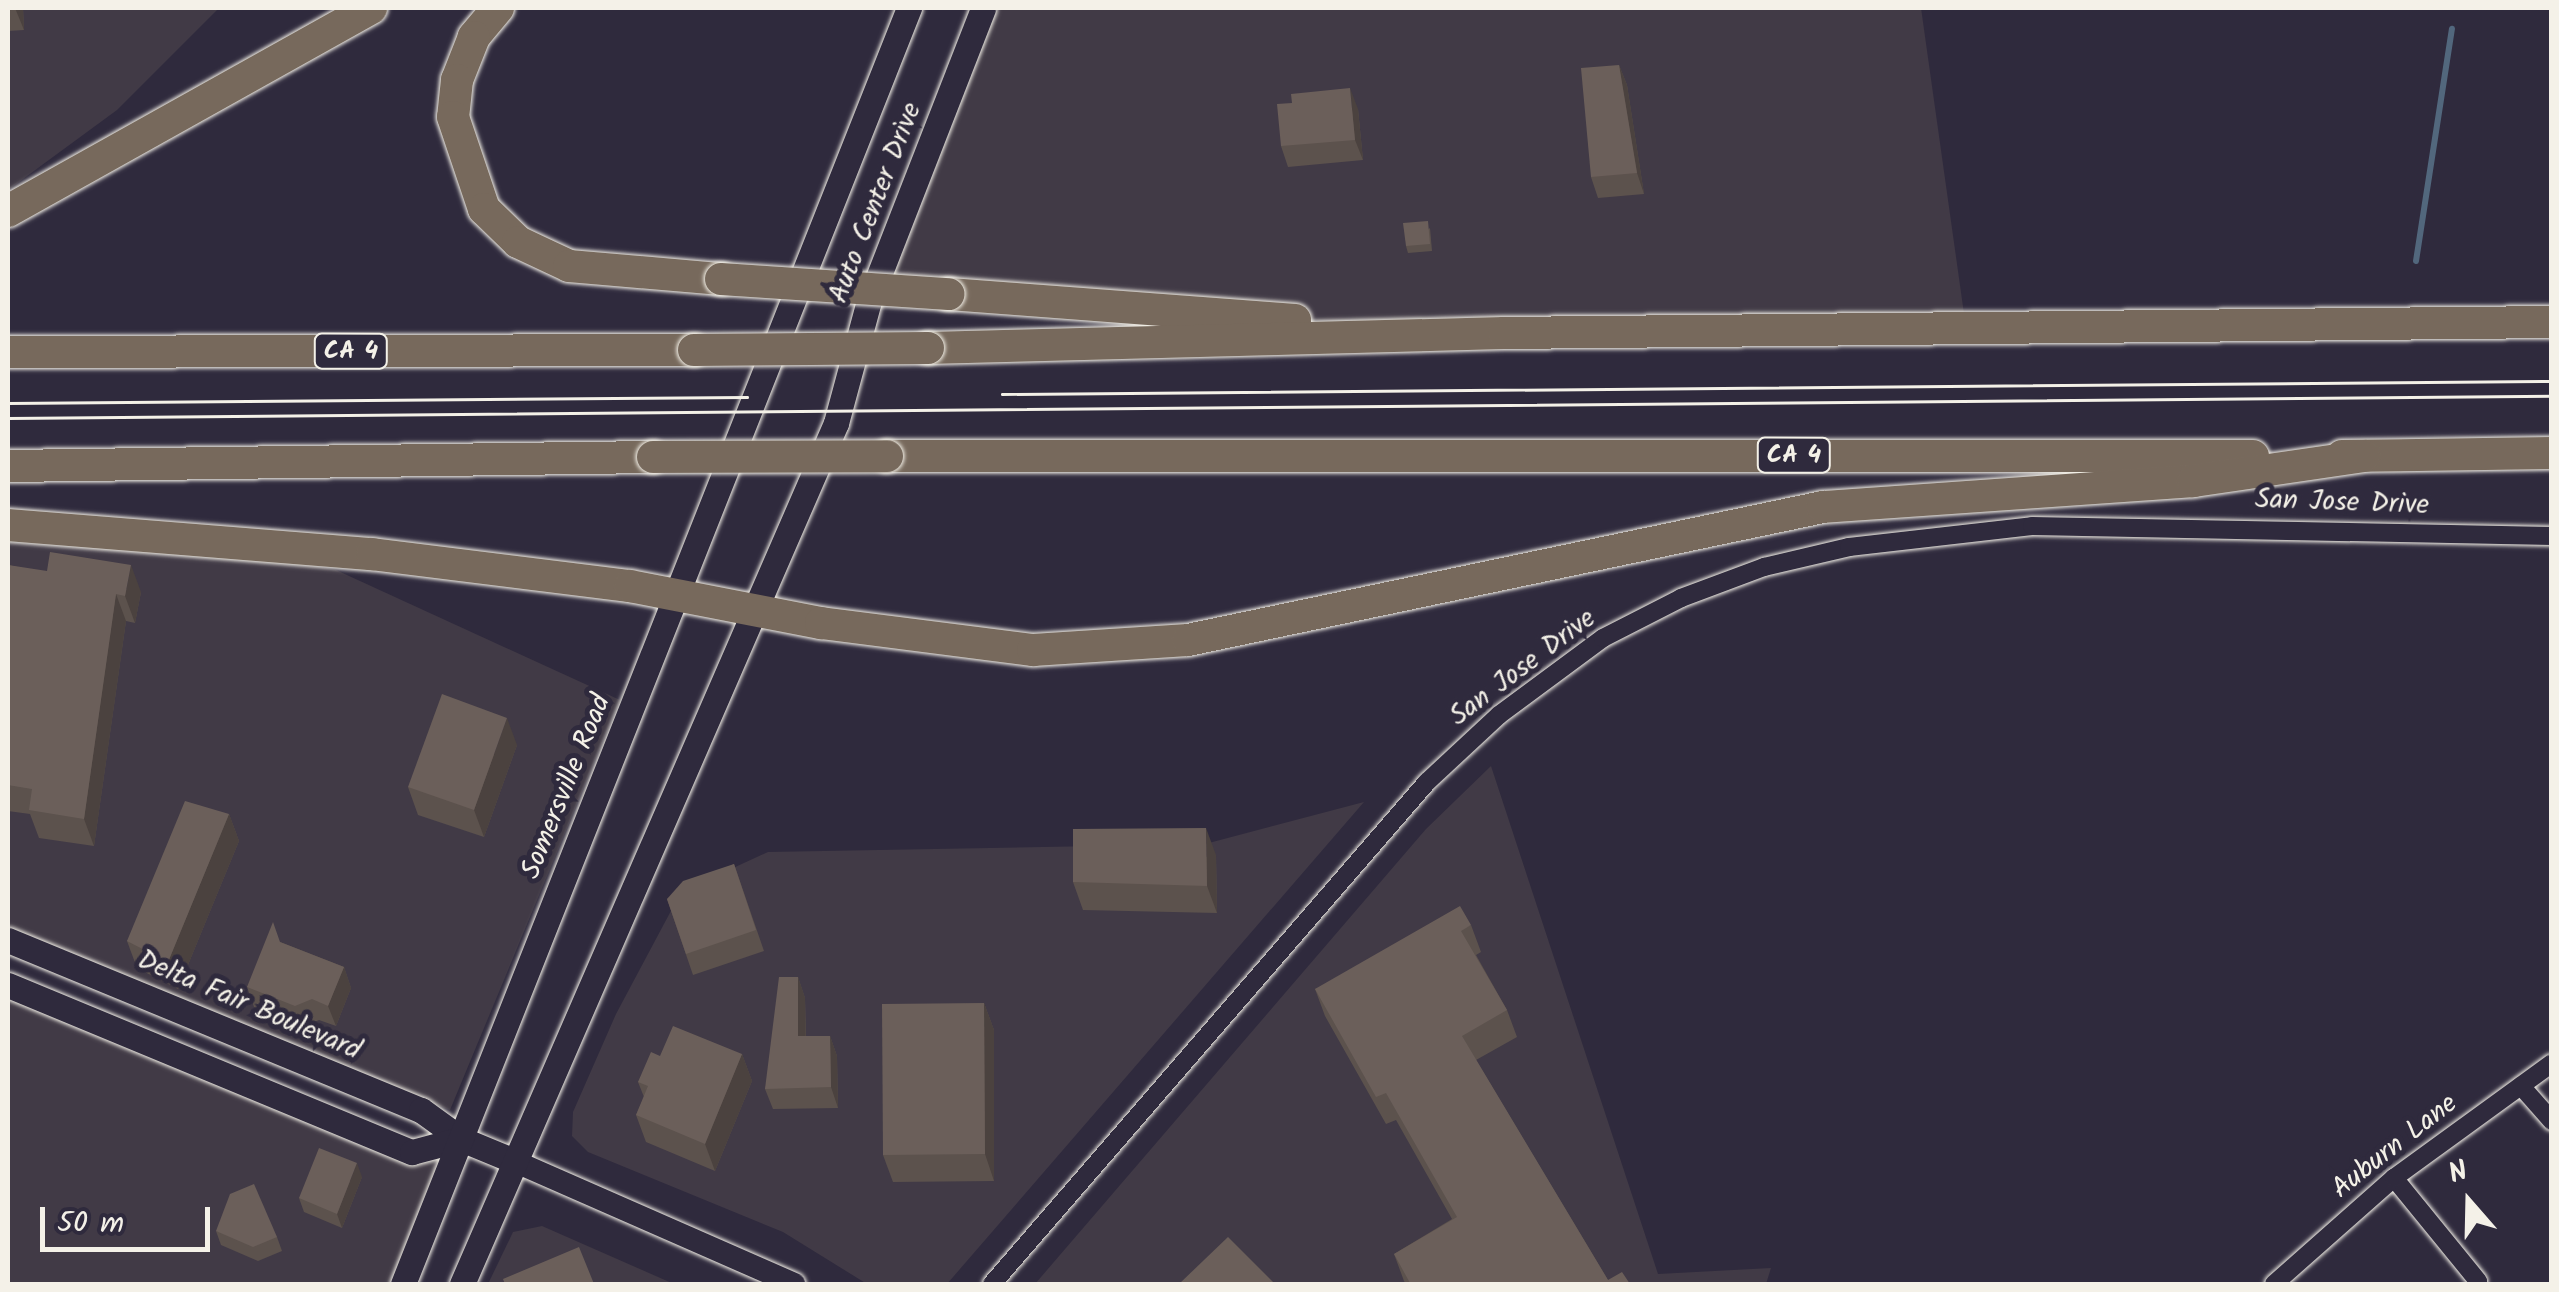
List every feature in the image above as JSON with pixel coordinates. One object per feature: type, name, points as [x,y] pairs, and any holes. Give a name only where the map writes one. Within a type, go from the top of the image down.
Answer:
[{"type":"highway","points":[[8,212],[371,8]]},
{"type":"highway","points":[[498,8],[474,37],[457,80],[453,117],[484,209],[518,242],[570,266],[1504,333]]},
{"type":"highway","name":"CA 4","points":[[8,352],[928,348],[1504,333],[2552,322]]},
{"type":"highway","name":"CA 4","points":[[8,466],[652,457],[2552,454]]},
{"type":"highway","points":[[8,526],[372,554],[1033,650],[1188,640],[1823,508],[2193,481],[2364,456]]},
{"type":"main road","name":"Auto Center Drive","points":[[788,312],[909,8]]},
{"type":"main road","name":"Auto Center Drive","points":[[751,608],[836,423],[870,301],[983,8]]},
{"type":"main road","name":"Somersville Road","points":[[403,1284],[788,312]]},
{"type":"main road","points":[[462,1284],[751,608]]},
{"type":"main road","name":"Delta Fair Boulevard","points":[[8,940],[421,1110],[461,1139],[514,1162]]},
{"type":"main road","points":[[72,1011],[87,972]]},
{"type":"main road","points":[[8,985],[412,1152],[461,1139]]},
{"type":"street","name":"San Jose Drive","points":[[992,1284],[1427,782],[1499,715],[1602,638],[1682,598],[1764,567],[1849,547],[2032,526],[2552,536]]},
{"type":"street","name":"Auburn Lane","points":[[2277,1283],[2394,1178],[2552,1063]]},
{"type":"street","points":[[2521,1086],[2552,1121]]},
{"type":"street","name":"Delta Fair Boulevard","points":[[514,1162],[794,1284]]},
{"type":"street","points":[[2394,1178],[2478,1280]]},
{"type":"shaded area","points":[[8,8],[219,8],[117,110],[8,190]]},
{"type":"shaded area","points":[[984,8],[1921,8],[1966,328],[1504,333],[879,290]]},
{"type":"shaded area","points":[[8,542],[288,561],[336,570],[620,700],[450,1110],[8,934]]},
{"type":"shaded area","points":[[1491,766],[1658,1274],[1771,1268],[1766,1284],[1035,1284],[1426,829]]},
{"type":"shaded area","points":[[1364,802],[947,1284],[867,1284],[783,1232],[588,1152],[572,1136],[573,1112],[616,1014],[681,892],[768,852],[1205,844]]},
{"type":"shaded area","points":[[8,985],[412,1152],[461,1139],[403,1284],[8,1284]]},
{"type":"shaded area","points":[[542,1226],[674,1284],[488,1284],[513,1232]]},
{"type":"building","points":[[1619,65],[1637,173],[1591,177],[1581,68]]},
{"type":"building","points":[[1350,88],[1355,140],[1281,146],[1277,104],[1292,103],[1291,94]]},
{"type":"building","points":[[1428,221],[1430,244],[1406,246],[1403,223]]},
{"type":"building","points":[[50,552],[131,565],[125,596],[116,594],[84,819],[29,810],[32,789],[8,785],[8,565],[47,571]]},
{"type":"building","points":[[442,694],[507,718],[474,810],[408,787]]},
{"type":"building","points":[[185,801],[229,814],[168,962],[127,941]]},
{"type":"building","points":[[1206,828],[1207,886],[1073,882],[1073,829]]},
{"type":"building","points":[[734,864],[756,930],[686,954],[667,899],[683,881]]},
{"type":"building","points":[[1460,906],[1471,925],[1461,931],[1507,1010],[1462,1036],[1608,1280],[1622,1272],[1630,1284],[1407,1284],[1410,1283],[1394,1254],[1457,1217],[1386,1093],[1376,1097],[1315,989]]},
{"type":"building","points":[[273,922],[280,942],[344,967],[328,1006],[312,999],[295,1006],[247,987]]},
{"type":"building","points":[[779,977],[798,977],[798,1036],[830,1036],[831,1087],[765,1089]]},
{"type":"building","points":[[984,1003],[985,1154],[883,1155],[882,1004]]},
{"type":"building","points":[[673,1026],[742,1054],[705,1144],[636,1115],[648,1086],[638,1082],[651,1052],[660,1056]]},
{"type":"building","points":[[319,1148],[357,1163],[337,1214],[299,1198]]},
{"type":"building","points":[[254,1184],[277,1237],[253,1247],[216,1231],[230,1194]]},
{"type":"building","points":[[1228,1237],[1275,1284],[1179,1284]]},
{"type":"building","points":[[579,1247],[594,1284],[505,1284],[503,1279]]},
{"type":"waterway","points":[[2416,261],[2452,29]]},
{"type":"tram line","points":[[1002,394],[2552,381]]},
{"type":"tram line","points":[[8,418],[2552,396]]},
{"type":"tram line","points":[[8,403],[747,397]]}]
